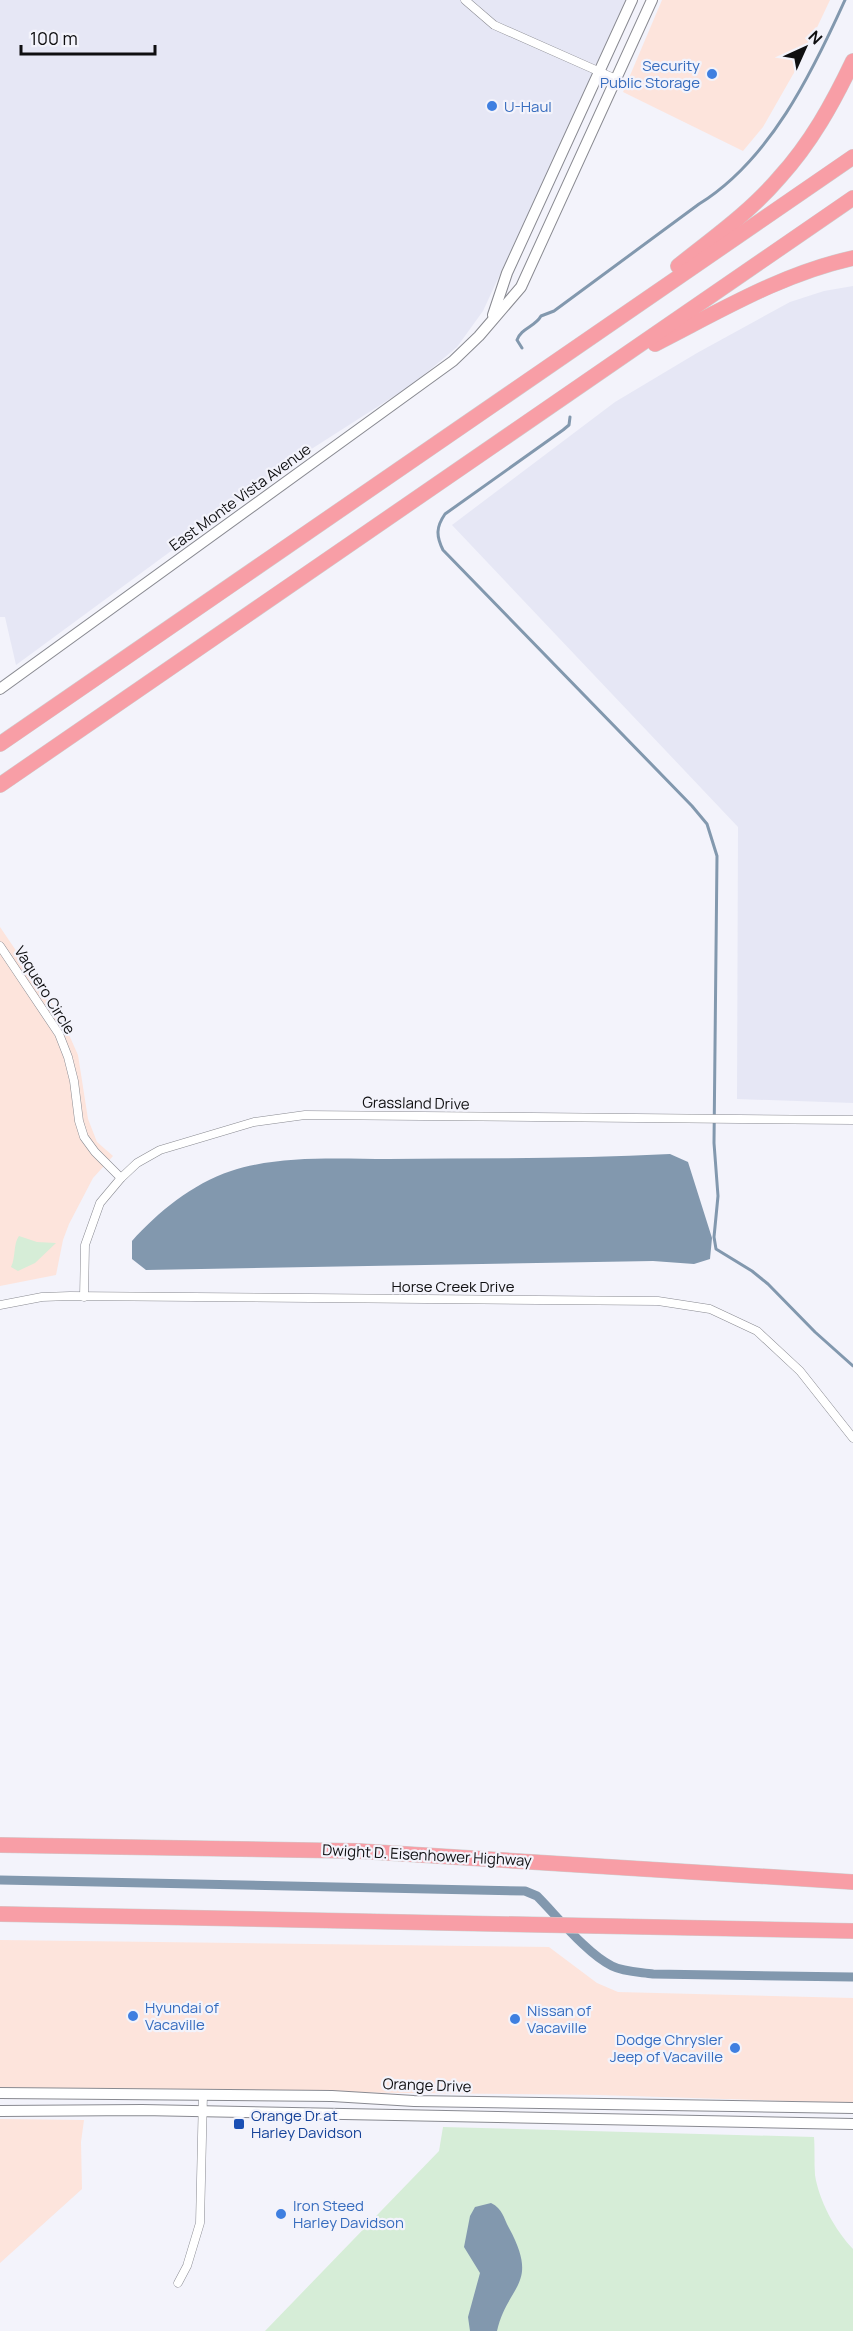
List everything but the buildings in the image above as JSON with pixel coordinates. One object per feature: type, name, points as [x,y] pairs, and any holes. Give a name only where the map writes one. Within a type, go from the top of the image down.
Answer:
[{"type":"highway","points":[[565,355],[755,204],[780,178],[820,123],[853,61]]},
{"type":"highway","points":[[0,744],[853,157]]},
{"type":"highway","points":[[0,785],[853,198]]},
{"type":"highway","points":[[602,371],[766,286],[803,272],[853,258]]},
{"type":"highway","name":"Dwight D. Eisenhower Highway","points":[[0,1845],[358,1851],[853,1882]]},
{"type":"highway","points":[[0,1914],[853,1931]]},
{"type":"street","points":[[465,0],[494,25],[616,79]]},
{"type":"street","name":"East Monte Vista Avenue","points":[[490,322],[507,273],[632,0]]},
{"type":"street","name":"East Monte Vista Avenue","points":[[0,689],[453,362],[521,286],[652,0]]},
{"type":"street","name":"Vaquero Circle","points":[[0,946],[59,1034],[74,1081],[78,1121],[84,1137],[95,1152],[121,1178]]},
{"type":"street","name":"Grassland Drive","points":[[84,1296],[85,1245],[100,1203],[121,1178],[137,1163],[160,1150],[254,1122],[305,1115],[853,1120]]},
{"type":"street","name":"Horse Creek Drive","points":[[0,1305],[42,1296],[658,1301],[710,1310],[757,1331],[800,1371],[853,1438]]},
{"type":"street","name":"Orange Drive","points":[[0,2093],[332,2096],[414,2101],[853,2108]]},
{"type":"street","points":[[178,2283],[187,2266],[200,2223],[203,2094]]},
{"type":"street","points":[[831,2124],[833,2107]]},
{"type":"street","name":"Orange Drive","points":[[0,2111],[202,2112],[853,2124]]},
{"type":"shaded area","points":[[0,0],[627,0],[483,311],[457,347],[413,384],[299,457],[16,665],[5,617],[0,617]]},
{"type":"shaded area","name":"Security Public Storage","points":[[662,0],[830,0],[803,57],[763,127],[743,151],[623,92]]},
{"type":"shaded area","points":[[853,286],[853,1103],[737,1099],[738,827],[452,525],[615,402],[697,353],[790,302],[824,291]]},
{"type":"shaded area","points":[[0,927],[61,1017],[78,1055],[88,1119],[97,1142],[113,1156],[93,1178],[69,1224],[63,1240],[56,1275],[0,1286]]},
{"type":"shaded area","points":[[0,1940],[549,1947],[597,1983],[618,1992],[853,1998],[853,2103],[598,2095],[0,2089]]},
{"type":"shaded area","points":[[0,2119],[84,2120],[81,2142],[82,2189],[0,2263]]},
{"type":"green space","points":[[19,1236],[37,1242],[56,1243],[35,1263],[18,1271],[11,1267]]},
{"type":"green space","points":[[443,2127],[814,2137],[815,2175],[820,2195],[834,2224],[853,2249],[853,2331],[265,2331],[439,2151]]},
{"type":"water","points":[[670,1154],[688,1162],[712,1238],[710,1259],[694,1264],[653,1261],[146,1270],[132,1259],[132,1241],[164,1210],[189,1191],[231,1171],[269,1162],[309,1159],[564,1158]]},
{"type":"water","points":[[491,2203],[502,2214],[518,2247],[522,2273],[497,2331],[470,2331],[468,2317],[480,2273],[464,2247],[470,2216],[475,2207]]},
{"type":"waterway","points":[[522,348],[517,340],[519,336],[541,316],[554,311],[724,186],[747,164],[768,139],[803,85],[845,0]]},
{"type":"waterway","points":[[570,417],[569,425],[563,430],[445,514],[439,527],[439,540],[443,550],[707,824],[717,856],[714,1143],[718,1196],[714,1237],[716,1249],[752,1271],[768,1284],[815,1332],[853,1366]]},
{"type":"waterway","points":[[0,1880],[525,1891],[537,1896],[593,1953],[622,1970],[653,1974],[853,1977]]},
{"type":"place","name":"Security Public Storage","points":[[712,74]]},
{"type":"place","name":"U-Haul","points":[[492,106]]},
{"type":"place","name":"Hyundai of Vacaville","points":[[133,2016]]},
{"type":"place","name":"Nissan of Vacaville","points":[[515,2019]]},
{"type":"place","name":"Dodge Chrysler Jeep of Vacaville","points":[[735,2048]]},
{"type":"place","name":"Orange Dr at Harley Davidson","points":[[239,2124]]},
{"type":"place","name":"Iron Steed Harley Davidson","points":[[281,2214]]}]
